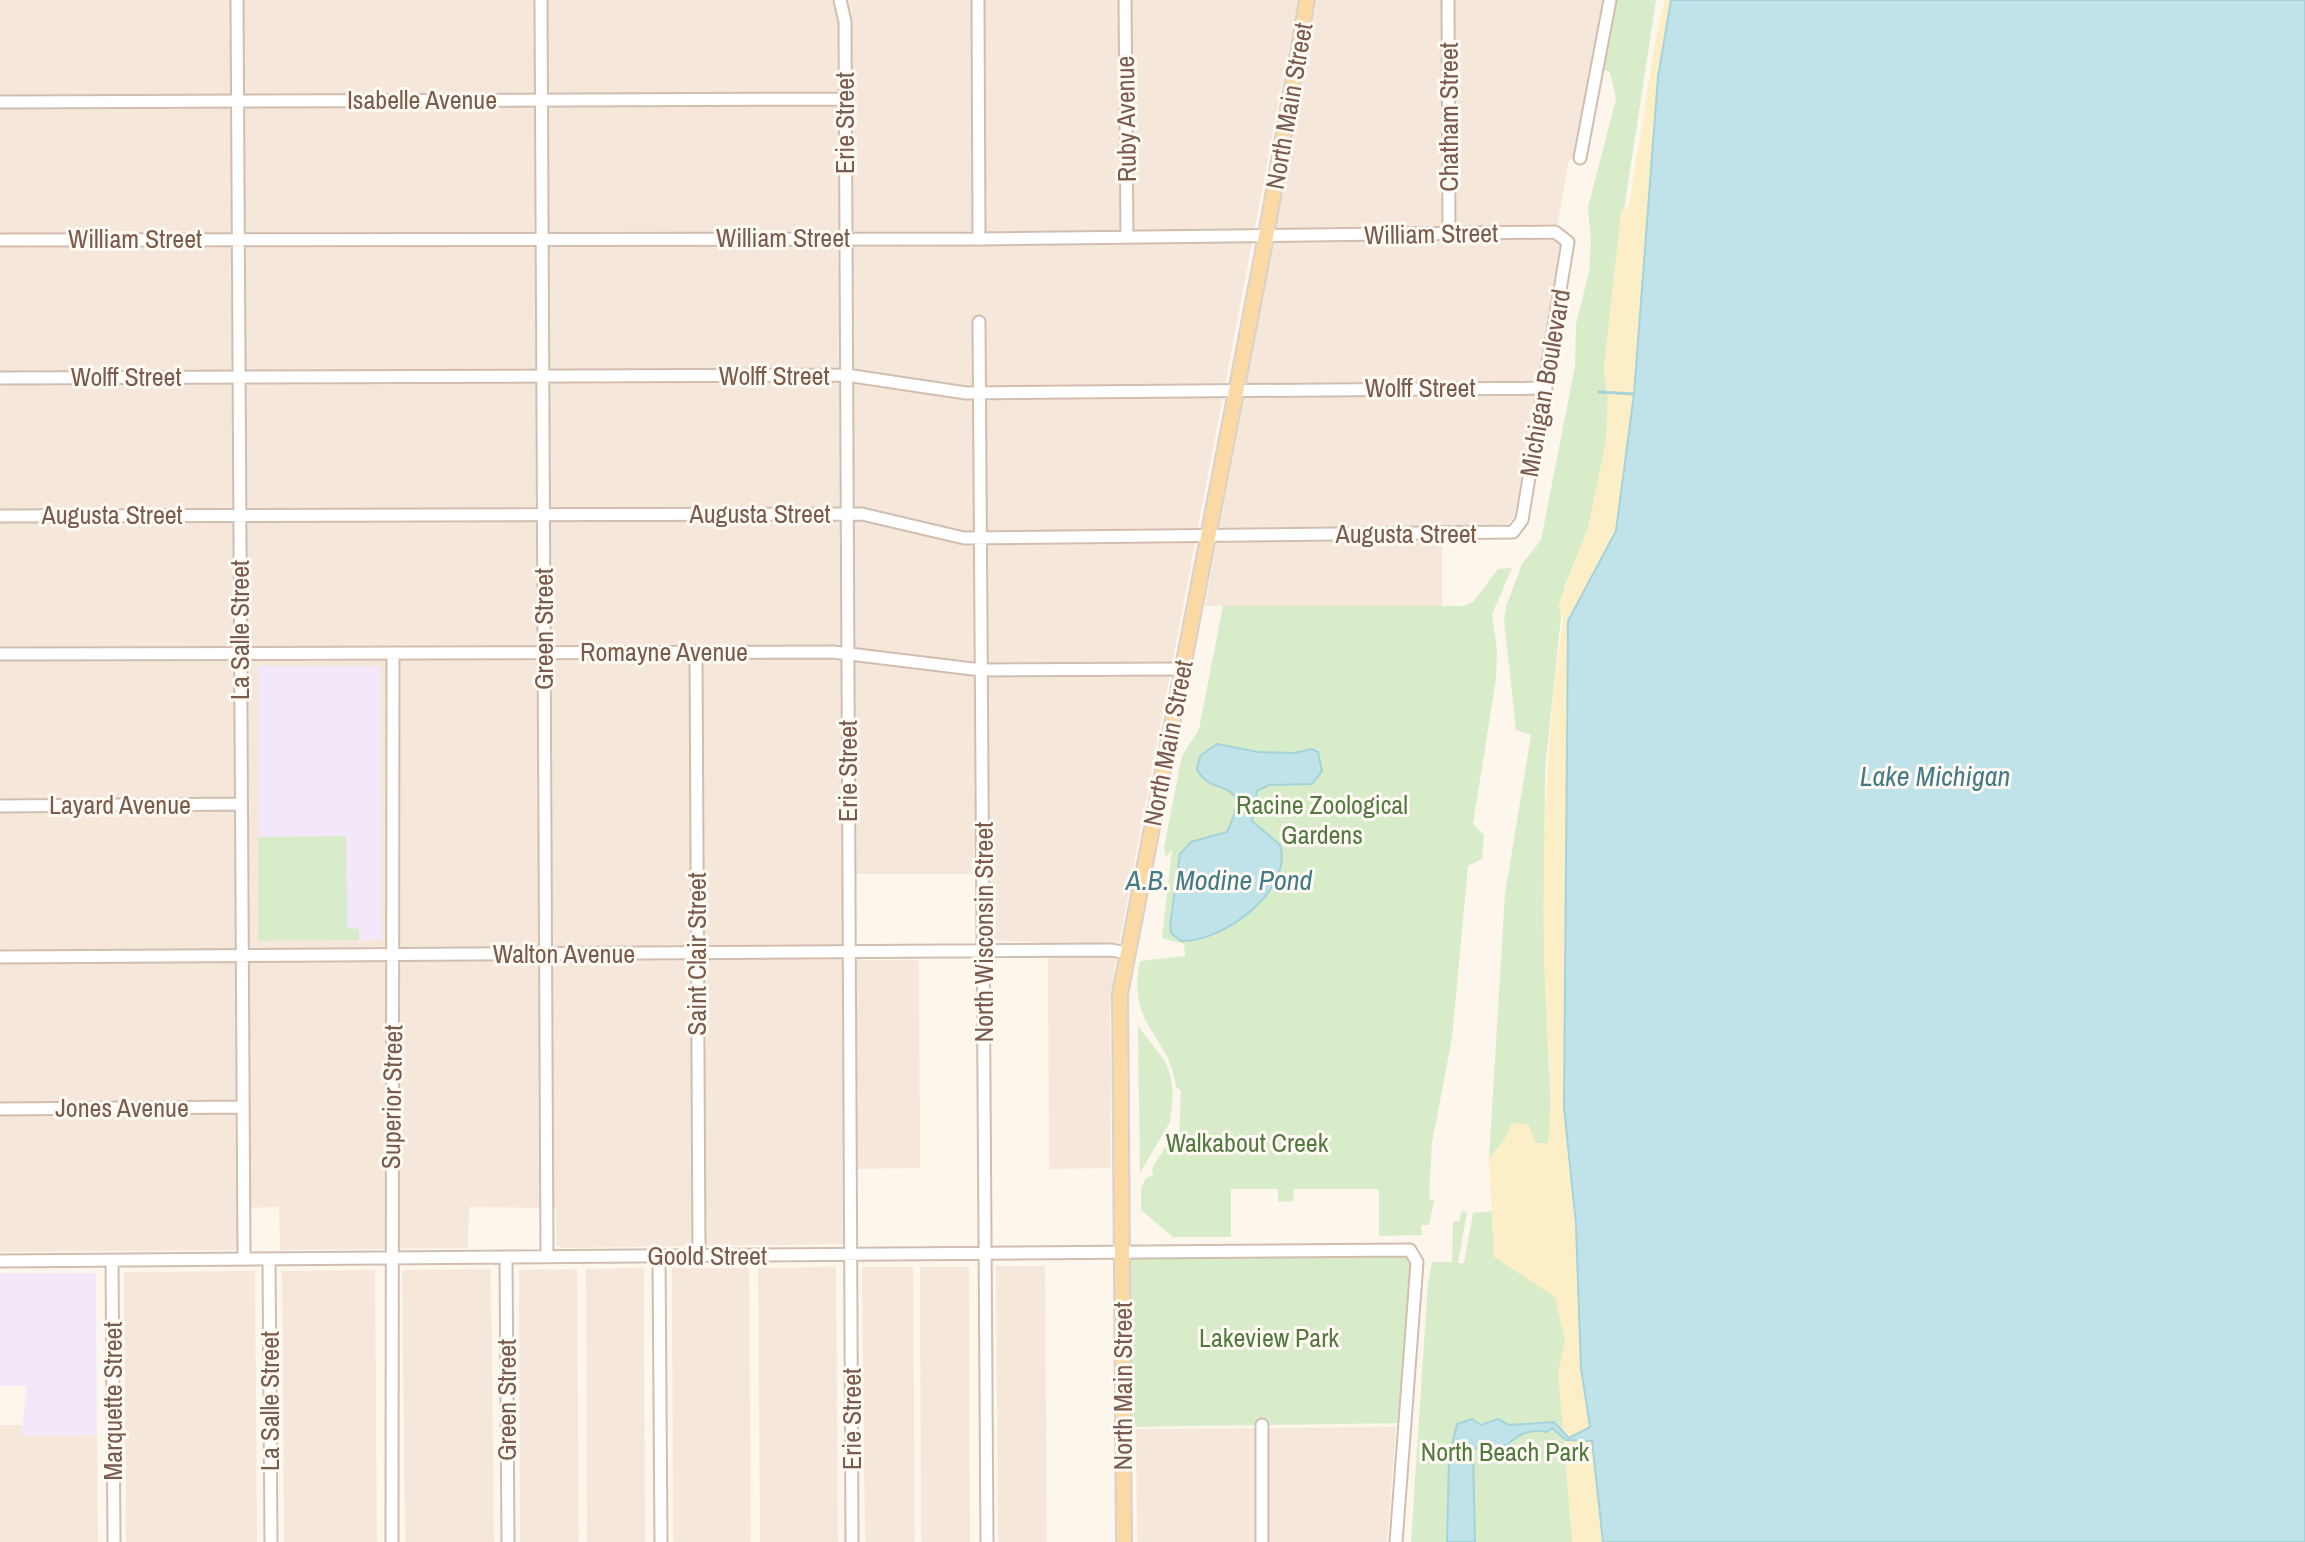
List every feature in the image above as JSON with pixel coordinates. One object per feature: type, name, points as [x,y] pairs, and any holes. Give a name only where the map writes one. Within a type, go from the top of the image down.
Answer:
[{"type":"main road","name":"North Main Street","points":[[1124,1542],[1119,1013],[1127,953],[1266,236],[1307,0]]},
{"type":"street","name":"La Salle Street","points":[[237,0],[244,1259]]},
{"type":"street","name":"Green Street","points":[[541,0],[547,1257]]},
{"type":"street","name":"Erie Street","points":[[840,0],[845,22],[852,1542]]},
{"type":"street","points":[[978,0],[979,239]]},
{"type":"street","name":"Ruby Avenue","points":[[1125,0],[1127,237]]},
{"type":"street","name":"Chatham Street","points":[[1448,0],[1449,234]]},
{"type":"street","points":[[1580,158],[1610,0]]},
{"type":"street","name":"Isabelle Avenue","points":[[0,102],[845,99]]},
{"type":"street","name":"William Street","points":[[0,240],[979,239],[1555,232],[1565,236]]},
{"type":"street","name":"Michigan Boulevard","points":[[1517,530],[1546,388],[1568,244],[1565,236]]},
{"type":"street","name":"North Wisconsin Street","points":[[979,322],[987,1542]]},
{"type":"street","name":"Wolff Street","points":[[0,378],[846,375],[980,393],[1546,388]]},
{"type":"street","name":"Augusta Street","points":[[0,516],[847,514],[980,538],[1507,533],[1517,530]]},
{"type":"street","name":"Saint Clair Street","points":[[696,652],[699,1256]]},
{"type":"street","name":"Romayne Avenue","points":[[0,654],[848,652],[981,670],[1182,669]]},
{"type":"street","name":"Superior Street","points":[[392,1542],[393,653]]},
{"type":"street","name":"Layard Avenue","points":[[0,806],[241,804]]},
{"type":"street","name":"Walton Avenue","points":[[0,957],[984,951],[1127,953]]},
{"type":"street","name":"Jones Avenue","points":[[0,1109],[243,1107]]},
{"type":"street","name":"Goold Street","points":[[0,1261],[1413,1251],[1417,1262],[1396,1542]]},
{"type":"street","points":[[659,1256],[661,1542]]},
{"type":"street","name":"Green Street","points":[[506,1257],[508,1542]]},
{"type":"street","name":"La Salle Street","points":[[269,1259],[271,1542]]},
{"type":"street","name":"Marquette Street","points":[[112,1260],[114,1542]]},
{"type":"street","points":[[1262,1425],[1262,1542]]},
{"type":"shaded area","points":[[0,0],[1298,0],[1115,965],[1110,1009],[1111,1168],[1049,1169],[1048,943],[992,940],[991,874],[843,874],[842,960],[919,960],[920,1168],[844,1169],[843,1244],[564,1248],[556,1245],[556,1208],[469,1207],[468,1248],[280,1250],[279,1207],[239,1208],[239,1245],[234,1250],[0,1252]]},
{"type":"shaded area","points":[[1317,0],[1605,0],[1557,226],[1553,226],[1553,239],[1559,242],[1560,247],[1515,516],[1508,524],[1442,526],[1442,606],[1205,606]]},
{"type":"shaded area","points":[[258,666],[380,666],[382,940],[258,941]]},
{"type":"shaded area","points":[[996,1266],[1045,1266],[1047,1542],[998,1542]]},
{"type":"shaded area","points":[[836,1267],[838,1542],[760,1542],[758,1268]]},
{"type":"shaded area","points":[[862,1267],[913,1267],[915,1542],[865,1542]]},
{"type":"shaded area","points":[[920,1267],[969,1267],[970,1542],[921,1542]]},
{"type":"shaded area","points":[[644,1268],[645,1542],[587,1542],[586,1269]]},
{"type":"shaded area","points":[[672,1268],[749,1268],[751,1542],[673,1542]]},
{"type":"shaded area","points":[[491,1269],[494,1542],[405,1542],[402,1270]]},
{"type":"shaded area","points":[[577,1269],[579,1542],[520,1542],[519,1270]]},
{"type":"shaded area","points":[[375,1270],[377,1542],[284,1542],[282,1271]]},
{"type":"shaded area","points":[[255,1271],[257,1542],[126,1542],[124,1272]]},
{"type":"shaded area","points":[[0,1273],[96,1273],[97,1435],[21,1436],[27,1386],[0,1386]]},
{"type":"shaded area","points":[[0,1425],[21,1425],[22,1436],[97,1435],[98,1542],[0,1542]]},
{"type":"shaded area","points":[[1396,1427],[1387,1542],[1137,1542],[1136,1429]]},
{"type":"green space","points":[[1617,0],[1656,0],[1614,275],[1604,369],[1608,399],[1606,442],[1588,528],[1564,588],[1545,770],[1544,957],[1551,1114],[1548,1144],[1503,1142],[1489,1158],[1505,894],[1531,735],[1516,730],[1504,620],[1522,564],[1541,540],[1575,366],[1576,324],[1589,272],[1591,241],[1588,207],[1616,99],[1610,72],[1602,70]]},
{"type":"green space","name":"Racine Zoological Gardens","points":[[1512,568],[1492,614],[1497,650],[1496,679],[1473,824],[1484,835],[1482,859],[1468,866],[1452,1038],[1432,1143],[1429,1199],[1434,1200],[1429,1225],[1421,1225],[1422,1235],[1379,1236],[1379,1189],[1294,1189],[1293,1201],[1278,1202],[1278,1189],[1231,1189],[1231,1237],[1173,1237],[1141,1210],[1141,1187],[1147,1177],[1153,1176],[1152,1168],[1172,1137],[1179,1137],[1181,1090],[1176,1087],[1166,1054],[1144,1016],[1137,983],[1140,961],[1185,956],[1184,944],[1162,938],[1172,850],[1166,857],[1164,847],[1182,756],[1199,729],[1223,606],[1464,606],[1473,602],[1498,569]]},
{"type":"green space","points":[[346,836],[347,928],[359,929],[359,940],[258,941],[258,837]]},
{"type":"green space","points":[[1138,1026],[1165,1061],[1173,1095],[1170,1122],[1140,1173]]},
{"type":"green space","name":"North Beach Park","points":[[1461,1211],[1467,1212],[1458,1263],[1464,1263],[1473,1213],[1492,1211],[1494,1257],[1579,1268],[1603,1542],[1411,1542],[1428,1282],[1432,1262],[1452,1262],[1453,1221],[1460,1221]]},
{"type":"green space","name":"Lakeview Park","points":[[1413,1251],[1404,1423],[1123,1427],[1121,1252]]},
{"type":"sand","points":[[1665,0],[1671,0],[1634,394],[1616,531],[1568,621],[1564,1107],[1603,1542],[1572,1542],[1558,1372],[1565,1342],[1555,1297],[1494,1257],[1489,1158],[1503,1142],[1512,1123],[1528,1124],[1536,1143],[1548,1143],[1550,1075],[1544,960],[1544,874],[1549,747],[1563,619],[1558,606],[1588,528],[1606,442],[1608,399],[1604,369],[1621,211],[1627,208],[1630,197],[1655,41]]},
{"type":"water","name":"Lake Michigan","points":[[1671,0],[2305,0],[2305,1542],[1603,1542],[1592,1441],[1566,1440],[1552,1428],[1547,1432],[1525,1433],[1507,1445],[1480,1446],[1473,1450],[1475,1542],[1447,1542],[1449,1458],[1457,1424],[1472,1419],[1481,1425],[1498,1419],[1509,1425],[1554,1422],[1569,1438],[1590,1427],[1581,1368],[1576,1225],[1564,1107],[1568,621],[1616,531],[1634,394],[1658,77]]},
{"type":"water","name":"A.B. Modine Pond","points":[[1217,744],[1258,752],[1294,753],[1312,749],[1318,752],[1322,771],[1312,784],[1269,785],[1257,791],[1252,821],[1280,845],[1281,862],[1276,879],[1266,896],[1234,923],[1216,933],[1181,941],[1171,933],[1170,926],[1180,854],[1191,842],[1227,832],[1234,814],[1234,795],[1203,778],[1197,769],[1200,756]]},
{"type":"waterway","points":[[1599,392],[1634,394]]},
{"type":"park label","name":"Walkabout Creek","points":[[1247,1143]]}]
